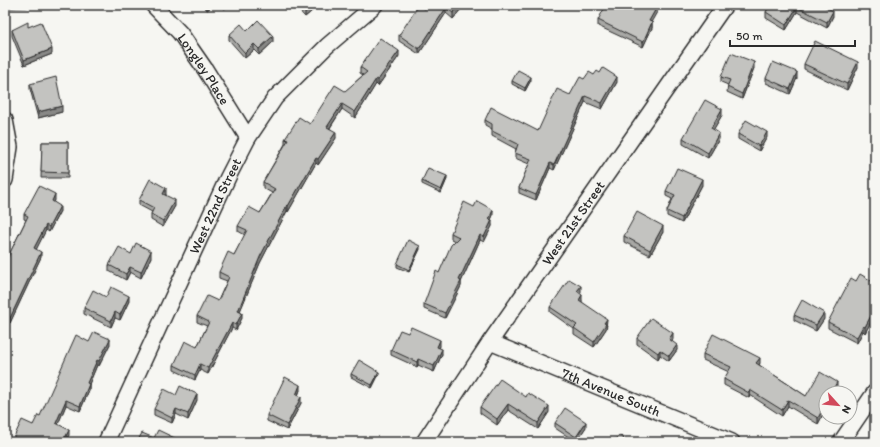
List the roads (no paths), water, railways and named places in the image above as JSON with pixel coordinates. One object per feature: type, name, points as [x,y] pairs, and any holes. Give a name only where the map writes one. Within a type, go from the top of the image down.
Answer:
[{"type":"street","name":"Longley Place","points":[[153,5],[180,33],[205,69],[248,138]]},
{"type":"street","name":"West 22nd Street","points":[[106,442],[228,177],[248,138],[275,98],[327,46],[375,5]]},
{"type":"street","name":"West 21st Street","points":[[424,442],[490,342],[725,5]]},
{"type":"street","points":[[5,120],[10,147],[5,180]]},
{"type":"street","name":"7th Avenue South","points":[[490,342],[732,442]]},
{"type":"street","points":[[840,442],[875,392]]}]
